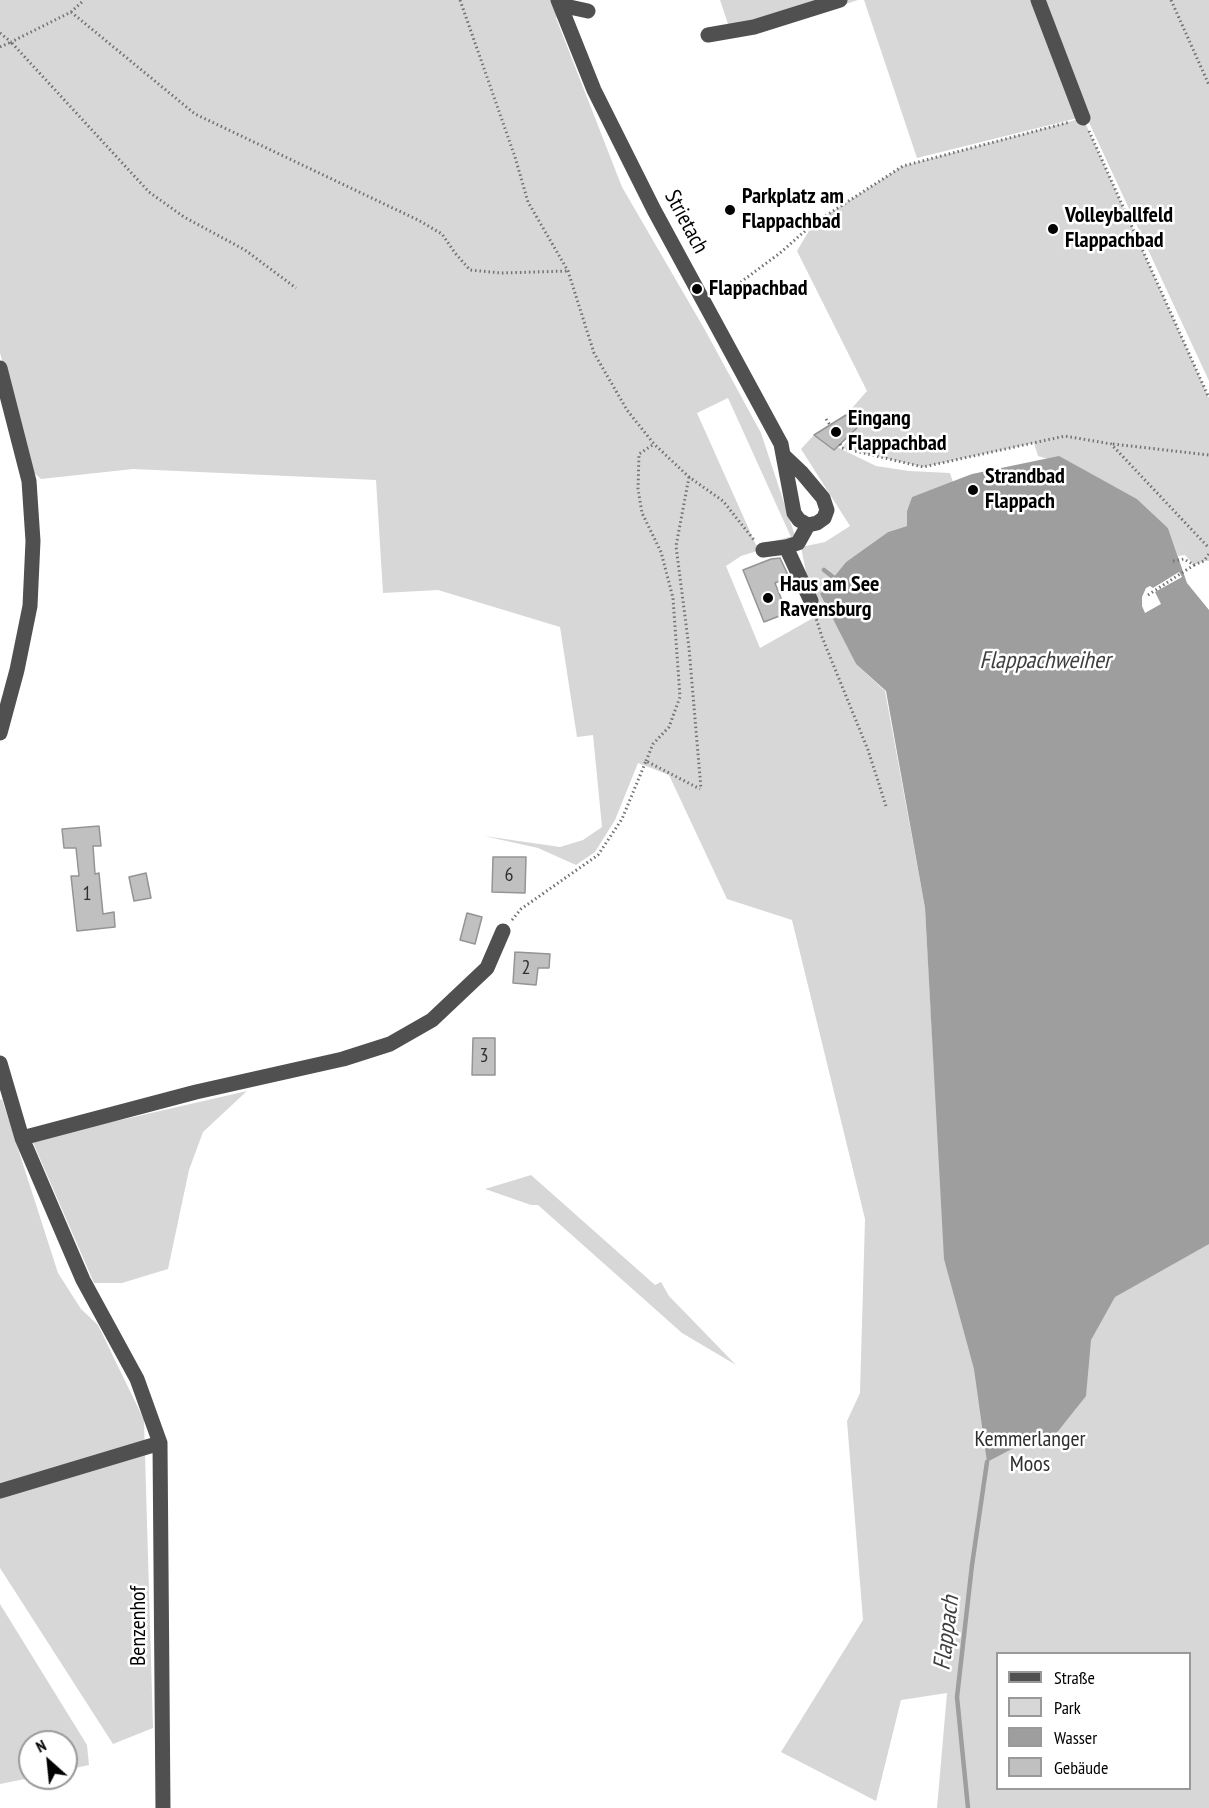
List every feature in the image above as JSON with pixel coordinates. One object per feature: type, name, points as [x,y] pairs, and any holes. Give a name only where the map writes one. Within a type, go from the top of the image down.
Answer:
[{"type":"street","points":[[708,34],[754,27],[840,0]]},
{"type":"street","points":[[1038,0],[1083,118]]},
{"type":"street","points":[[559,3],[588,12]]},
{"type":"street","name":"Strietach","points":[[559,3],[594,90],[654,210],[781,444],[783,455],[794,513],[799,520],[808,525],[817,523],[824,518],[827,510],[823,498],[783,455]]},
{"type":"street","points":[[0,368],[29,481],[33,541],[30,606],[17,670],[0,733]]},
{"type":"street","points":[[763,550],[798,543],[808,525]]},
{"type":"street","points":[[786,547],[811,601]]},
{"type":"street","points":[[22,1138],[196,1092],[344,1059],[390,1044],[432,1020],[487,968],[504,931]]},
{"type":"street","name":"Benzenhof","points":[[0,1064],[22,1138],[83,1280],[137,1379],[160,1443],[163,1808]]},
{"type":"street","points":[[0,1491],[160,1443]]},
{"type":"path","points":[[0,47],[71,12],[84,0]]},
{"type":"path","points":[[460,0],[515,157],[528,202],[568,271],[594,353],[627,410],[654,444],[689,477],[723,501],[763,550]]},
{"type":"path","points":[[1171,0],[1209,85]]},
{"type":"path","points":[[71,12],[195,114],[399,210],[442,234],[470,270],[501,273],[568,271]]},
{"type":"path","points":[[0,33],[11,42],[149,192],[184,217],[245,250],[297,288]]},
{"type":"path","points":[[726,292],[780,253],[813,224],[903,166],[1083,118],[1209,398]]},
{"type":"path","points":[[826,419],[830,426]]},
{"type":"path","points":[[840,444],[842,448],[922,466],[1065,436],[1111,444],[1209,455]]},
{"type":"path","points":[[504,931],[521,909],[598,855],[622,819],[653,744],[669,727],[680,697],[673,598],[662,552],[642,513],[638,489],[639,454],[654,444]]},
{"type":"path","points":[[1111,444],[1209,548]]},
{"type":"path","points":[[646,761],[700,789],[689,648],[676,546],[689,477]]},
{"type":"path","points":[[1148,595],[1204,561],[1209,554]]},
{"type":"path","points":[[1173,561],[1184,559],[1194,565]]},
{"type":"path","points":[[811,601],[822,637],[868,750],[886,806]]},
{"type":"green space","name":"Kemmerlanger Moos","points":[[0,0],[570,0],[556,18],[622,187],[705,330],[761,433],[796,539],[741,556],[726,566],[760,648],[815,617],[801,547],[825,542],[850,526],[801,449],[814,435],[833,450],[837,447],[876,466],[909,471],[950,473],[953,482],[912,497],[907,511],[907,526],[888,532],[846,562],[820,594],[856,664],[885,691],[925,908],[934,1069],[1209,1113],[1209,1808],[937,1808],[947,1693],[901,1700],[876,1801],[781,1752],[863,1620],[847,1421],[860,1393],[865,1219],[792,920],[727,899],[669,775],[638,763],[615,820],[595,852],[576,865],[538,848],[484,836],[560,847],[583,840],[602,827],[593,735],[577,737],[560,627],[438,590],[383,593],[376,480],[133,469],[41,479],[33,472],[0,353]],"holes":[[[728,398],[791,537],[756,545],[697,413]]]},
{"type":"green space","points":[[720,0],[858,0],[765,31],[729,27]]},
{"type":"green space","points":[[864,0],[1209,0],[1209,381],[1086,116],[917,158]]},
{"type":"green space","points":[[1083,118],[1209,398],[1209,561],[1194,565],[1185,555],[1178,556],[1168,528],[1137,499],[1079,468],[1038,456],[1034,443],[923,467],[842,448],[857,428],[846,415],[867,391],[797,251],[813,224],[903,166]]},
{"type":"green space","points":[[247,1091],[203,1132],[189,1170],[168,1269],[122,1283],[94,1283],[31,1138]]},
{"type":"green space","points":[[2,1099],[58,1273],[81,1309],[98,1325],[144,1420],[153,1728],[113,1744],[0,1568],[0,1100]]},
{"type":"green space","points":[[531,1175],[655,1285],[661,1282],[669,1296],[736,1365],[682,1333],[538,1205],[531,1205],[485,1189]]},
{"type":"green space","points":[[0,1604],[78,1730],[18,1730],[18,1780],[0,1784]]},
{"type":"green space","points":[[78,1730],[87,1745],[89,1765],[78,1767]]},
{"type":"water","name":"Flappachweiher","points":[[1059,456],[1137,499],[1168,528],[1187,583],[1209,610],[1209,1244],[1115,1297],[1091,1340],[1086,1396],[1051,1440],[1027,1441],[987,1462],[974,1369],[944,1259],[925,908],[886,691],[856,664],[820,594],[846,562],[888,532],[907,526],[907,511],[912,497],[972,474]]},
{"type":"pier","points":[[1179,572],[1182,577],[1155,592],[1161,604],[1145,613],[1142,597],[1146,588],[1150,586],[1153,588]]},
{"type":"building","name":"Eingang Flappachbad","points":[[846,415],[857,428],[834,450],[814,435]]},
{"type":"building","name":"Haus am See Ravensburg","points":[[780,558],[789,577],[775,583],[787,613],[764,622],[743,570],[771,559]]},
{"type":"building","points":[[99,826],[101,846],[93,846],[95,874],[99,873],[103,914],[114,912],[115,927],[77,931],[71,876],[79,876],[76,848],[64,848],[62,829]]},
{"type":"building","points":[[493,857],[526,857],[525,893],[492,892]]},
{"type":"building","points":[[146,873],[151,898],[134,901],[129,877]]},
{"type":"building","points":[[467,913],[482,917],[475,944],[460,940]]},
{"type":"building","points":[[515,952],[550,954],[549,968],[538,968],[536,985],[513,983]]},
{"type":"building","points":[[473,1038],[495,1038],[495,1075],[472,1075]]},
{"type":"waterway","name":"Flappach","points":[[824,570],[833,577]]},
{"type":"waterway","name":"Flappach","points":[[968,1808],[957,1697],[972,1565],[987,1462]]},
{"type":"place","name":"Parkplatz am Flappachbad","points":[[730,210]]},
{"type":"place","name":"Volleyballfeld Flappachbad","points":[[1053,229]]},
{"type":"place","name":"Flappachbad","points":[[697,289]]},
{"type":"place","name":"Eingang Flappachbad","points":[[836,432]]},
{"type":"place","name":"Strandbad Flappach","points":[[973,490]]},
{"type":"place","name":"Haus am See Ravensburg","points":[[768,598]]}]
